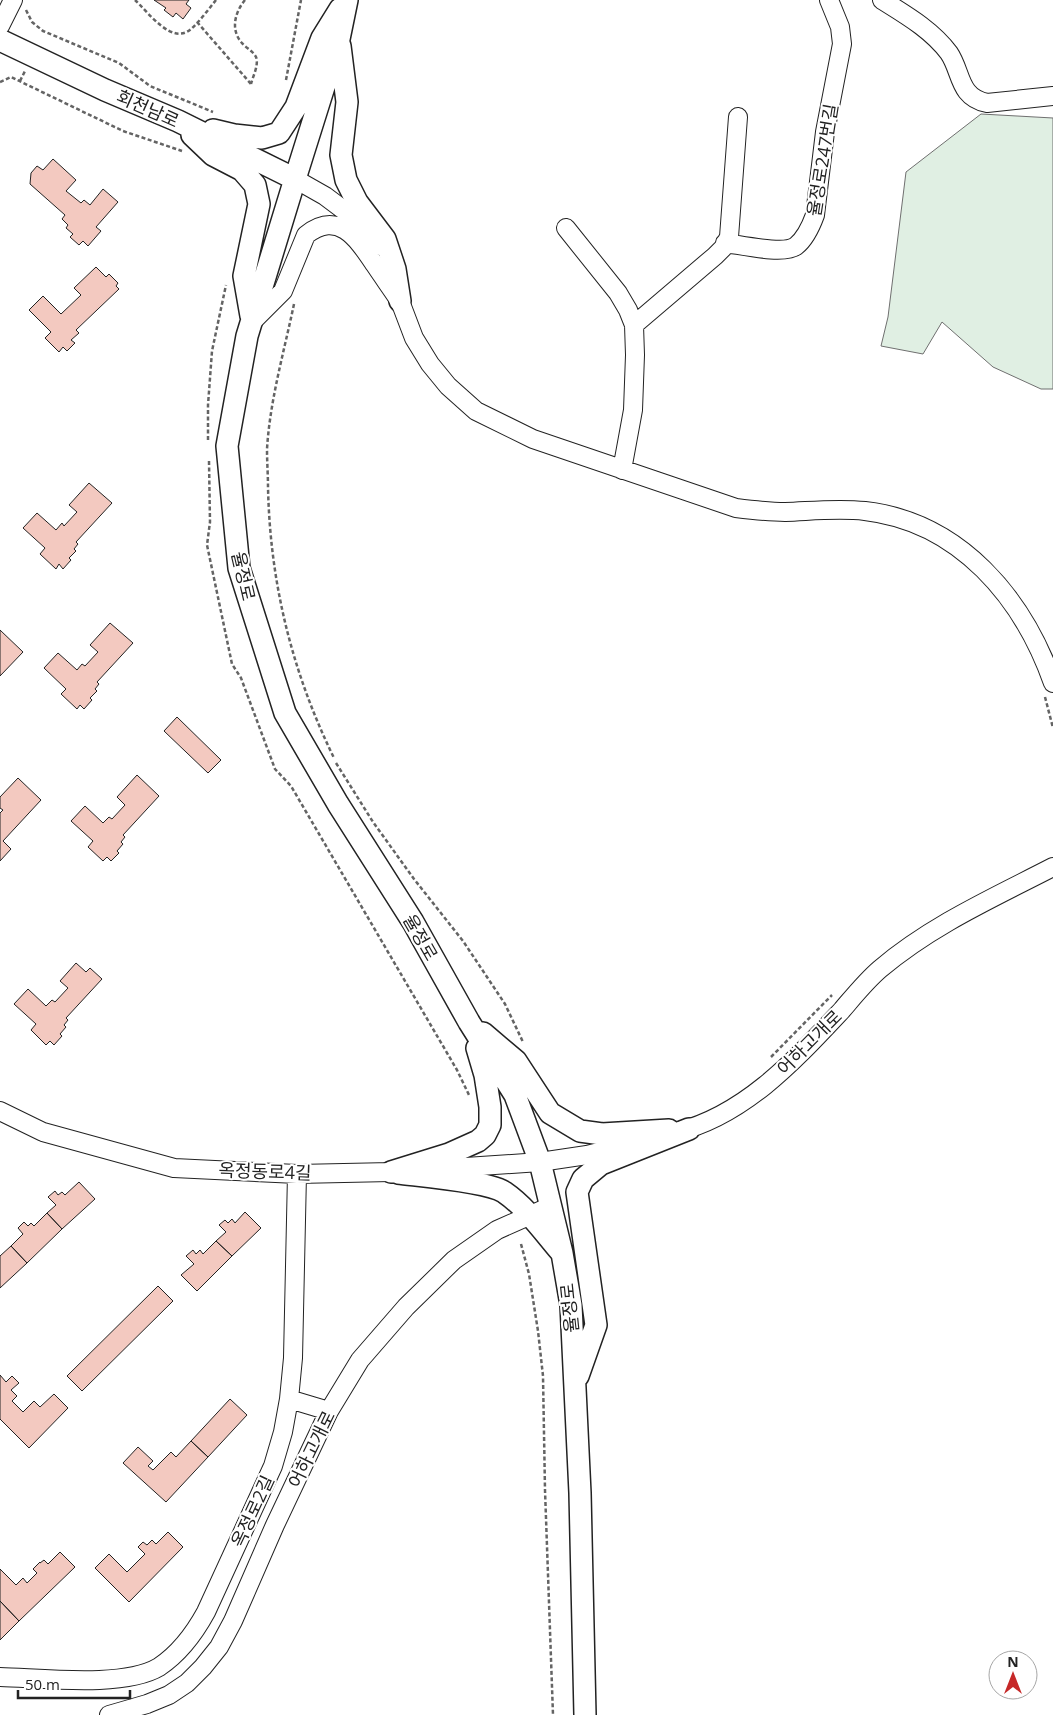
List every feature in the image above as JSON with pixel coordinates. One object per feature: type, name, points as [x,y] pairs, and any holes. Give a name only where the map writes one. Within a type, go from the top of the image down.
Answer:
[{"type":"main road","name":"율정로","points":[[347,0],[339,39],[247,336],[227,446],[239,568],[285,713],[338,804],[413,922],[469,1022],[515,1095],[540,1162],[562,1253],[571,1304],[580,1493],[586,1715]]},
{"type":"main road","points":[[178,121],[234,135],[262,138],[278,133],[296,106],[322,38],[347,0]]},
{"type":"main road","points":[[339,39],[347,102],[341,155],[346,180],[357,202],[384,239],[395,269],[400,301]]},
{"type":"main road","name":"회천남로","points":[[0,40],[105,90],[178,121],[295,179]]},
{"type":"main road","points":[[178,121],[213,155],[242,170],[255,185],[260,204],[244,276],[252,322]]},
{"type":"main road","points":[[469,1022],[516,1060],[550,1113],[580,1131],[602,1134],[689,1129]]},
{"type":"main road","points":[[392,1172],[449,1154],[478,1141],[485,1135],[490,1125],[485,1074],[469,1022]]},
{"type":"main road","points":[[575,1386],[596,1325],[577,1192],[583,1179],[601,1164],[689,1129]]},
{"type":"main road","points":[[392,1172],[481,1185],[504,1192],[530,1215],[562,1253]]},
{"type":"street","name":"율정로247번길","points":[[725,243],[787,249],[797,245],[811,226],[815,215],[825,132],[842,44],[840,27],[829,0]]},
{"type":"street","points":[[882,0],[924,27],[943,46],[953,60],[959,78],[968,92],[980,102],[988,103],[1053,96]]},
{"type":"street","points":[[0,26],[12,1]]},
{"type":"street","points":[[634,326],[715,256],[729,237],[738,116]]},
{"type":"street","points":[[295,179],[325,196],[357,220],[377,246],[414,338],[430,364],[448,386],[476,411],[533,439],[736,508],[763,512],[827,509],[865,511],[908,520],[934,532],[965,552],[1001,588],[1018,611],[1042,654],[1048,686]]},
{"type":"street","points":[[252,322],[283,291],[306,235],[313,229],[323,225],[334,225],[351,233],[365,249],[400,301]]},
{"type":"street","points":[[566,228],[618,294],[628,310],[634,326],[633,410],[622,470]]},
{"type":"street","name":"어하고개로","points":[[540,1162],[587,1155],[689,1129],[729,1111],[755,1093],[806,1048],[879,970],[909,946],[949,921],[1053,868]]},
{"type":"street","name":"옥정동로4길","points":[[0,1111],[43,1132],[174,1168],[297,1174],[392,1172],[540,1162]]},
{"type":"street","name":"옥정로2길","points":[[0,1677],[73,1680],[123,1679],[157,1668],[177,1652],[195,1632],[273,1466],[283,1432],[289,1399],[293,1358],[297,1174]]},
{"type":"street","name":"어하고개로","points":[[109,1715],[139,1707],[169,1695],[204,1667],[219,1647],[233,1621],[275,1525],[329,1411],[360,1360],[406,1307],[454,1260],[498,1230],[551,1206]]},
{"type":"street","points":[[289,1399],[329,1411]]},
{"type":"path","points":[[135,0],[172,34],[182,34],[190,30],[216,0]]},
{"type":"path","points":[[197,22],[251,84],[256,56],[241,43],[236,34],[236,14],[245,0]]},
{"type":"path","points":[[285,83],[301,0]]},
{"type":"path","points":[[12,1],[25,8],[32,22],[43,31],[119,63],[150,86],[215,113]]},
{"type":"path","points":[[0,82],[12,77],[123,130],[187,153]]},
{"type":"path","points":[[295,301],[276,385],[267,449],[268,508],[279,602],[302,683],[333,757],[373,822],[414,879],[463,941],[505,1004],[526,1048]]},
{"type":"path","points":[[1048,686],[1053,728]]},
{"type":"path","points":[[769,1058],[836,991]]},
{"type":"path","points":[[521,1244],[529,1274],[543,1376],[553,1715]]},
{"type":"green space","points":[[981,114],[1053,118],[1053,389],[1041,389],[993,367],[942,322],[923,354],[881,346],[888,317],[906,172]]},
{"type":"building","points":[[154,0],[189,0],[186,4],[191,8],[183,19],[176,13],[173,17],[164,10],[166,8]]},
{"type":"building","points":[[53,159],[76,180],[66,191],[81,203],[84,200],[90,205],[103,189],[118,202],[96,227],[101,231],[88,246],[83,241],[79,245],[70,237],[73,234],[66,228],[68,225],[62,219],[65,215],[30,184],[31,173],[37,166],[43,170]]},
{"type":"building","points":[[96,267],[106,277],[109,274],[118,283],[116,286],[119,289],[76,330],[79,333],[71,340],[75,343],[67,351],[63,347],[59,352],[45,338],[51,332],[29,310],[43,296],[61,314],[81,295],[74,288]]},
{"type":"building","points":[[89,483],[112,503],[76,542],[78,544],[74,549],[76,551],[69,558],[71,560],[63,569],[59,564],[56,569],[40,554],[45,548],[23,528],[37,513],[56,530],[62,523],[64,526],[77,512],[69,505]]},
{"type":"building","points":[[110,623],[133,643],[97,682],[99,684],[95,689],[97,691],[90,698],[92,700],[84,709],[80,705],[77,709],[61,694],[66,689],[44,668],[58,653],[77,670],[82,664],[85,666],[98,652],[90,645]]},
{"type":"building","points":[[0,630],[23,652],[0,676]]},
{"type":"building","points":[[177,717],[221,760],[208,773],[164,731]]},
{"type":"building","points":[[137,775],[159,796],[123,835],[125,837],[121,842],[123,844],[117,851],[119,853],[111,861],[107,857],[103,861],[88,847],[93,841],[71,821],[85,806],[103,823],[109,817],[112,819],[125,805],[117,797]]},
{"type":"building","points":[[18,778],[41,800],[3,841],[11,849],[0,861],[0,813],[3,810],[0,808],[0,797]]},
{"type":"building","points":[[76,963],[86,972],[90,968],[102,979],[66,1018],[68,1020],[64,1025],[66,1027],[60,1034],[62,1036],[54,1045],[50,1041],[46,1045],[31,1030],[36,1024],[14,1004],[28,989],[46,1006],[52,1000],[55,1002],[68,988],[60,981]]},
{"type":"building","points":[[79,1182],[95,1199],[62,1229],[47,1213],[56,1205],[48,1197],[55,1191],[58,1195],[62,1192],[65,1195]]},
{"type":"building","points":[[245,1212],[261,1228],[232,1256],[216,1241],[226,1232],[219,1225],[225,1220],[228,1223],[232,1219],[235,1223]]},
{"type":"building","points":[[47,1213],[62,1229],[27,1263],[11,1246],[23,1234],[18,1228],[24,1222],[28,1226],[31,1223],[34,1226]]},
{"type":"building","points":[[216,1241],[232,1256],[197,1291],[181,1275],[194,1264],[186,1256],[193,1250],[196,1254],[200,1250],[203,1254]]},
{"type":"building","points":[[11,1246],[27,1263],[0,1288],[0,1256]]},
{"type":"building","points":[[158,1286],[173,1301],[82,1391],[67,1376]]},
{"type":"building","points":[[0,1375],[6,1382],[12,1376],[19,1383],[11,1390],[17,1396],[12,1401],[23,1412],[34,1401],[40,1407],[54,1394],[68,1408],[29,1448],[0,1419]]},
{"type":"building","points":[[230,1399],[247,1415],[208,1457],[191,1441]]},
{"type":"building","points":[[191,1441],[208,1457],[166,1502],[123,1463],[138,1447],[153,1461],[148,1466],[153,1470],[171,1452],[176,1457]]},
{"type":"building","points":[[168,1532],[183,1547],[129,1602],[95,1568],[109,1554],[127,1572],[145,1554],[138,1547],[143,1542],[147,1545],[152,1540],[156,1544]]},
{"type":"building","points":[[60,1552],[75,1567],[19,1621],[0,1601],[0,1569],[16,1585],[23,1578],[27,1583],[37,1573],[33,1569],[40,1562],[44,1560],[48,1564]]},
{"type":"building","points":[[0,1601],[19,1621],[0,1640]]}]
